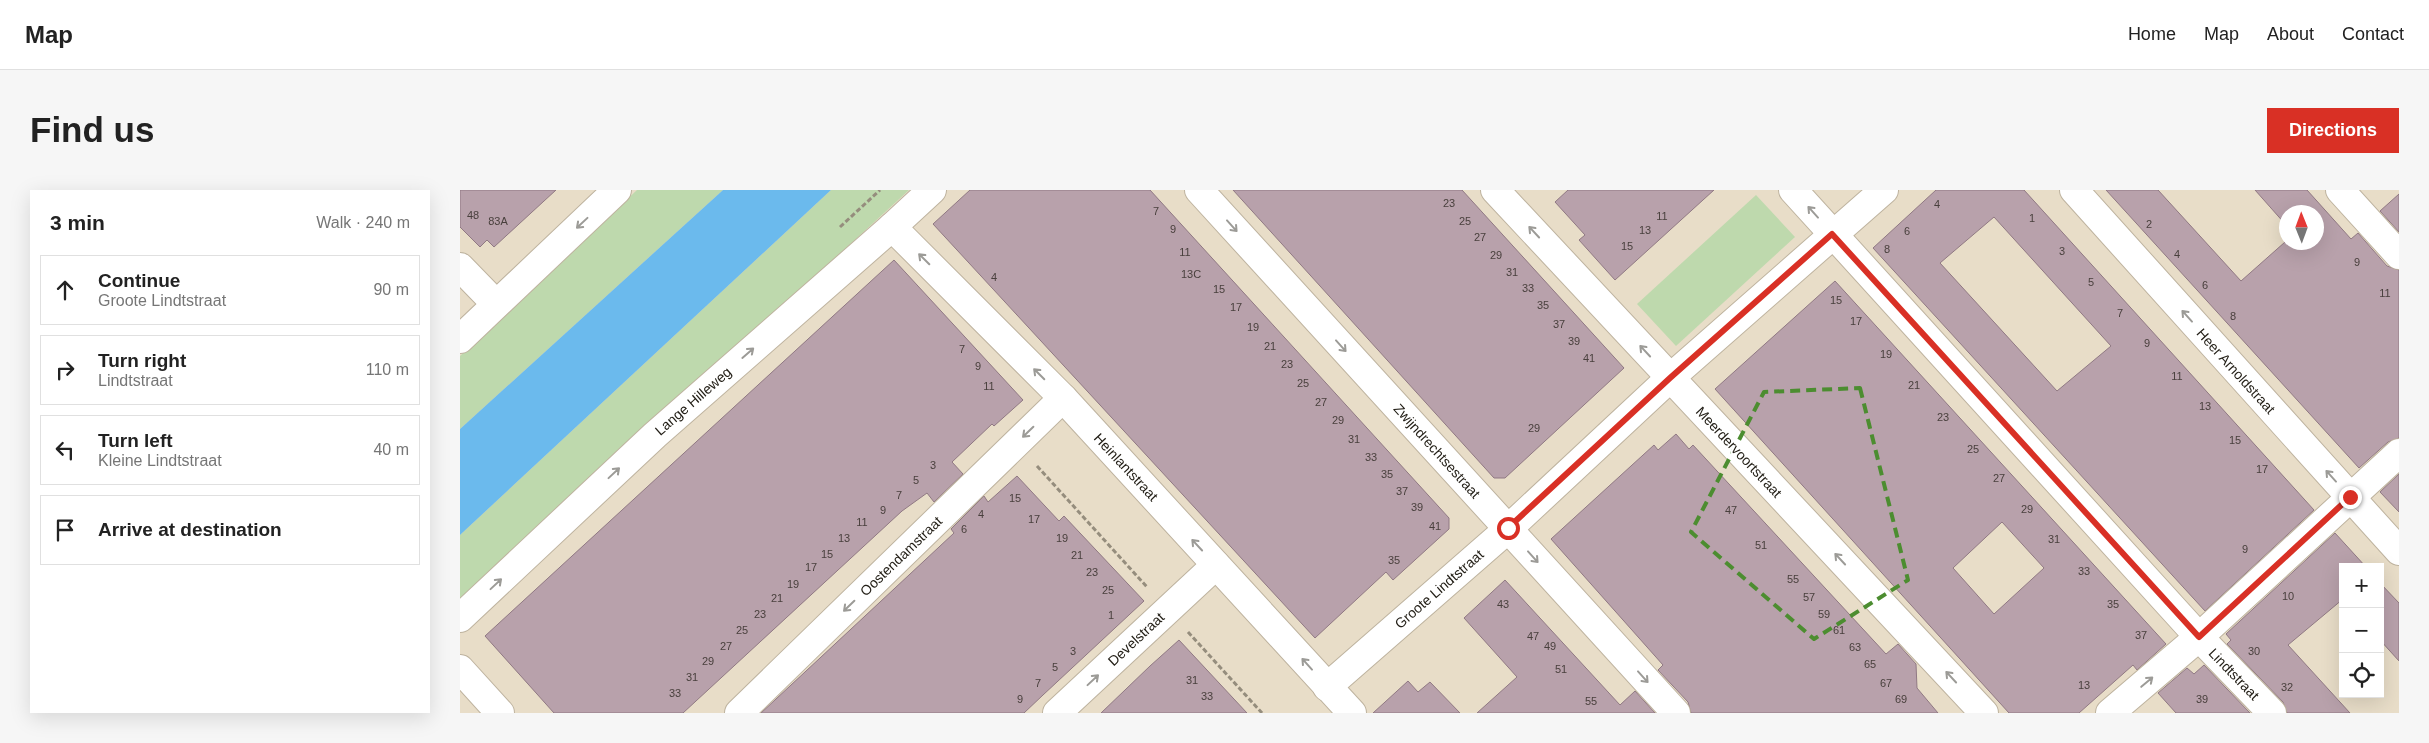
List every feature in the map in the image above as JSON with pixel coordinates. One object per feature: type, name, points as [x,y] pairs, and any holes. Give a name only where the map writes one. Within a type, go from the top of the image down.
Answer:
[{"type":"street","points":[[460,339],[617,190]]},
{"type":"street","name":"Lange Hilleweg","points":[[460,618],[655,435],[932,190]]},
{"type":"street","name":"Zwijndrechtsestraat","points":[[1199,190],[1676,713]]},
{"type":"street","name":"Meerdervoortstraat","points":[[1495,190],[1984,713]]},
{"type":"street","name":"Lindtstraat","points":[[1793,190],[2199,637],[2272,713]]},
{"type":"street","name":"Groote Lindtstraat","points":[[1328,687],[1508,528],[1670,378],[1884,190]]},
{"type":"street","name":"Heer Arnoldstraat","points":[[2074,190],[2399,551]]},
{"type":"street","points":[[2340,190],[2399,255]]},
{"type":"street","name":"Heinlantstraat","points":[[892,227],[1063,398],[1352,713]]},
{"type":"street","points":[[460,267],[496,304]]},
{"type":"street","name":"Oostendamstraat","points":[[739,713],[1063,398]]},
{"type":"street","points":[[2110,713],[2199,637],[2399,453]]},
{"type":"street","name":"Develstraat","points":[[1057,713],[1216,565]]},
{"type":"street","points":[[460,669],[500,713]]},
{"type":"path","points":[[1016,444],[1262,713]]},
{"type":"highlighted area","points":[[1860,388],[1908,580],[1814,639],[1691,532],[1764,392]]},
{"type":"green space","points":[[637,190],[723,190],[460,429],[460,356]]},
{"type":"green space","points":[[831,190],[909,190],[460,604],[460,535]]},
{"type":"green space","points":[[1756,195],[1795,237],[1676,346],[1637,304]]},
{"type":"water","points":[[723,190],[831,190],[460,535],[460,429]]},
{"type":"building","points":[[460,190],[556,190],[494,247],[487,240],[480,247],[460,227]]},
{"type":"building","points":[[970,190],[1150,190],[1449,518],[1449,529],[1393,580],[1386,572],[1315,638],[933,224]]},
{"type":"building","points":[[1233,190],[1462,190],[1624,368],[1505,478],[1494,478]]},
{"type":"building","points":[[1568,190],[1714,190],[1615,280],[1579,240],[1585,235],[1555,202]]},
{"type":"building","points":[[1936,190],[2024,190],[2314,510],[2205,611],[1873,248]],"holes":[[[1994,217],[2111,346],[2057,391],[1940,263]]]},
{"type":"building","points":[[2106,190],[2158,190],[2241,281],[2279,247],[2279,250],[2324,250],[2324,209],[2351,239],[2358,233],[2387,266],[2399,270],[2399,438],[2388,442],[2359,468]]},
{"type":"building","points":[[2255,190],[2307,190],[2320,205],[2279,205],[2279,217]]},
{"type":"building","points":[[2399,194],[2399,232],[2380,211]]},
{"type":"building","points":[[894,260],[1023,400],[994,426],[992,424],[952,462],[963,474],[934,502],[927,493],[902,511],[683,713],[554,713],[485,636]]},
{"type":"building","points":[[1835,281],[2166,644],[2137,670],[2133,665],[2079,713],[2009,713],[1715,389]],"holes":[[[2002,522],[2044,568],[1994,614],[1953,568]]]},
{"type":"building","points":[[1676,434],[1689,449],[1693,445],[1886,654],[1898,644],[1916,664],[1917,688],[1938,713],[1691,713],[1688,702],[1658,670],[1663,665],[1551,539],[1654,445],[1658,450]]},
{"type":"building","points":[[2399,474],[2399,512],[2380,492]]},
{"type":"building","points":[[1017,476],[1059,521],[1064,516],[1144,601],[1024,713],[761,713],[954,533],[951,529],[984,496],[988,502]]},
{"type":"building","points":[[2335,533],[2362,563],[2339,563],[2339,602],[2288,645],[2350,713],[2287,713],[2283,702],[2227,644],[2231,640],[2226,634]]},
{"type":"building","points":[[1505,580],[1620,705],[1635,691],[1655,713],[1477,713],[1517,677],[1464,618]]},
{"type":"building","points":[[2384,587],[2399,603],[2399,661],[2384,644]]},
{"type":"building","points":[[1179,640],[1247,713],[1101,713],[1150,666]]},
{"type":"building","points":[[2204,665],[2250,713],[2176,713],[2158,693],[2187,668],[2194,674]]},
{"type":"building","points":[[1408,681],[1418,692],[1430,682],[1460,713],[1373,713]]},
{"type":"route","points":[[1508,528],[1670,378],[1832,234],[2199,637],[2350,497]]}]
